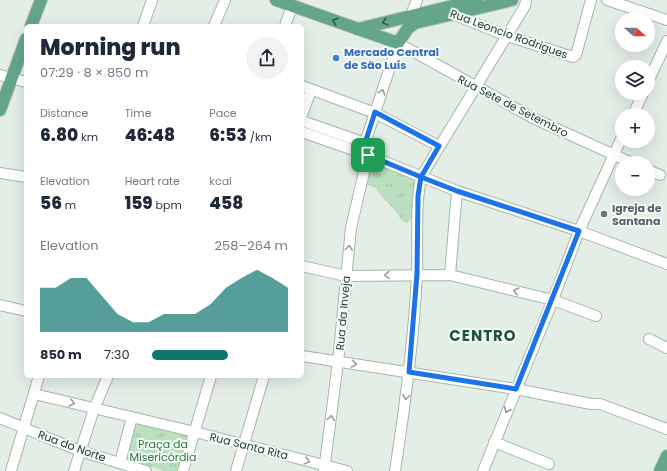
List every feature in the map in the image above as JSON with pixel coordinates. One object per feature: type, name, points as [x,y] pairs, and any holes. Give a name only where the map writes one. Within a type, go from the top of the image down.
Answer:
[{"type":"main road","points":[[32,24],[41,0]]},
{"type":"main road","points":[[276,0],[398,43],[404,32],[411,25],[512,0]]},
{"type":"main road","points":[[358,29],[477,0]]},
{"type":"main road","points":[[0,110],[5,77],[24,43]]},
{"type":"main road","points":[[660,471],[667,456]]},
{"type":"street","points":[[144,24],[152,0]]},
{"type":"street","points":[[215,24],[225,0]]},
{"type":"street","points":[[395,471],[409,372],[417,274],[418,196],[421,177],[525,6],[526,0]]},
{"type":"street","name":"Rua Leoncio Rodrigues","points":[[441,9],[452,15],[507,36],[571,57],[576,56],[591,0]]},
{"type":"street","points":[[607,0],[667,20]]},
{"type":"street","points":[[411,15],[414,1]]},
{"type":"street","points":[[286,24],[292,6]]},
{"type":"street","points":[[655,67],[667,42]]},
{"type":"street","points":[[368,155],[365,143],[398,43]]},
{"type":"street","name":"Rua Sete de Setembro","points":[[398,43],[476,88],[533,118],[614,155]]},
{"type":"street","points":[[5,77],[24,82]]},
{"type":"street","points":[[304,102],[306,88],[375,112],[439,146]]},
{"type":"street","points":[[304,122],[365,143]]},
{"type":"street","points":[[304,135],[368,155],[457,191],[579,231],[667,264]]},
{"type":"street","points":[[483,471],[554,300],[579,231],[617,148]]},
{"type":"street","name":"Rua da Inveja","points":[[324,468],[338,362],[351,228],[368,155]]},
{"type":"street","points":[[0,173],[24,177]]},
{"type":"street","points":[[655,173],[660,175]]},
{"type":"street","points":[[450,275],[457,191]]},
{"type":"street","points":[[304,266],[346,276],[417,274],[450,275],[554,300],[596,316]]},
{"type":"street","points":[[0,305],[24,311]]},
{"type":"street","points":[[649,339],[667,348]]},
{"type":"street","points":[[304,356],[516,389],[600,404],[667,429]]},
{"type":"street","points":[[11,471],[38,378]]},
{"type":"street","points":[[74,471],[94,409],[107,378]]},
{"type":"street","points":[[183,471],[210,378]]},
{"type":"street","points":[[236,471],[263,378]]},
{"type":"street","name":"Rua Santa Rita","points":[[34,394],[244,444],[324,468],[347,471]]},
{"type":"street","points":[[120,463],[132,417]]},
{"type":"street","name":"Rua do Norte","points":[[0,418],[80,451],[146,471]]},
{"type":"street","points":[[494,442],[549,464]]},
{"type":"green space","points":[[374,162],[420,181],[416,210],[414,215],[407,223],[401,220],[396,211],[382,197],[376,188],[366,184],[371,165]]},
{"type":"green space","name":"Praça da Misericórdia","points":[[134,422],[189,436],[177,471],[164,471],[126,458]]},
{"type":"place","name":"Mercado Central de São Luís","points":[[336,58]]},
{"type":"place","name":"Igreja de Santana","points":[[604,214]]},
{"type":"district","name":"CENTRO","points":[[483,336]]},
{"type":"route","points":[[368,155],[365,143],[375,112],[439,146],[421,177],[457,191],[579,231],[554,300],[516,389],[409,372],[417,274],[417,212],[421,177],[368,155]]}]
